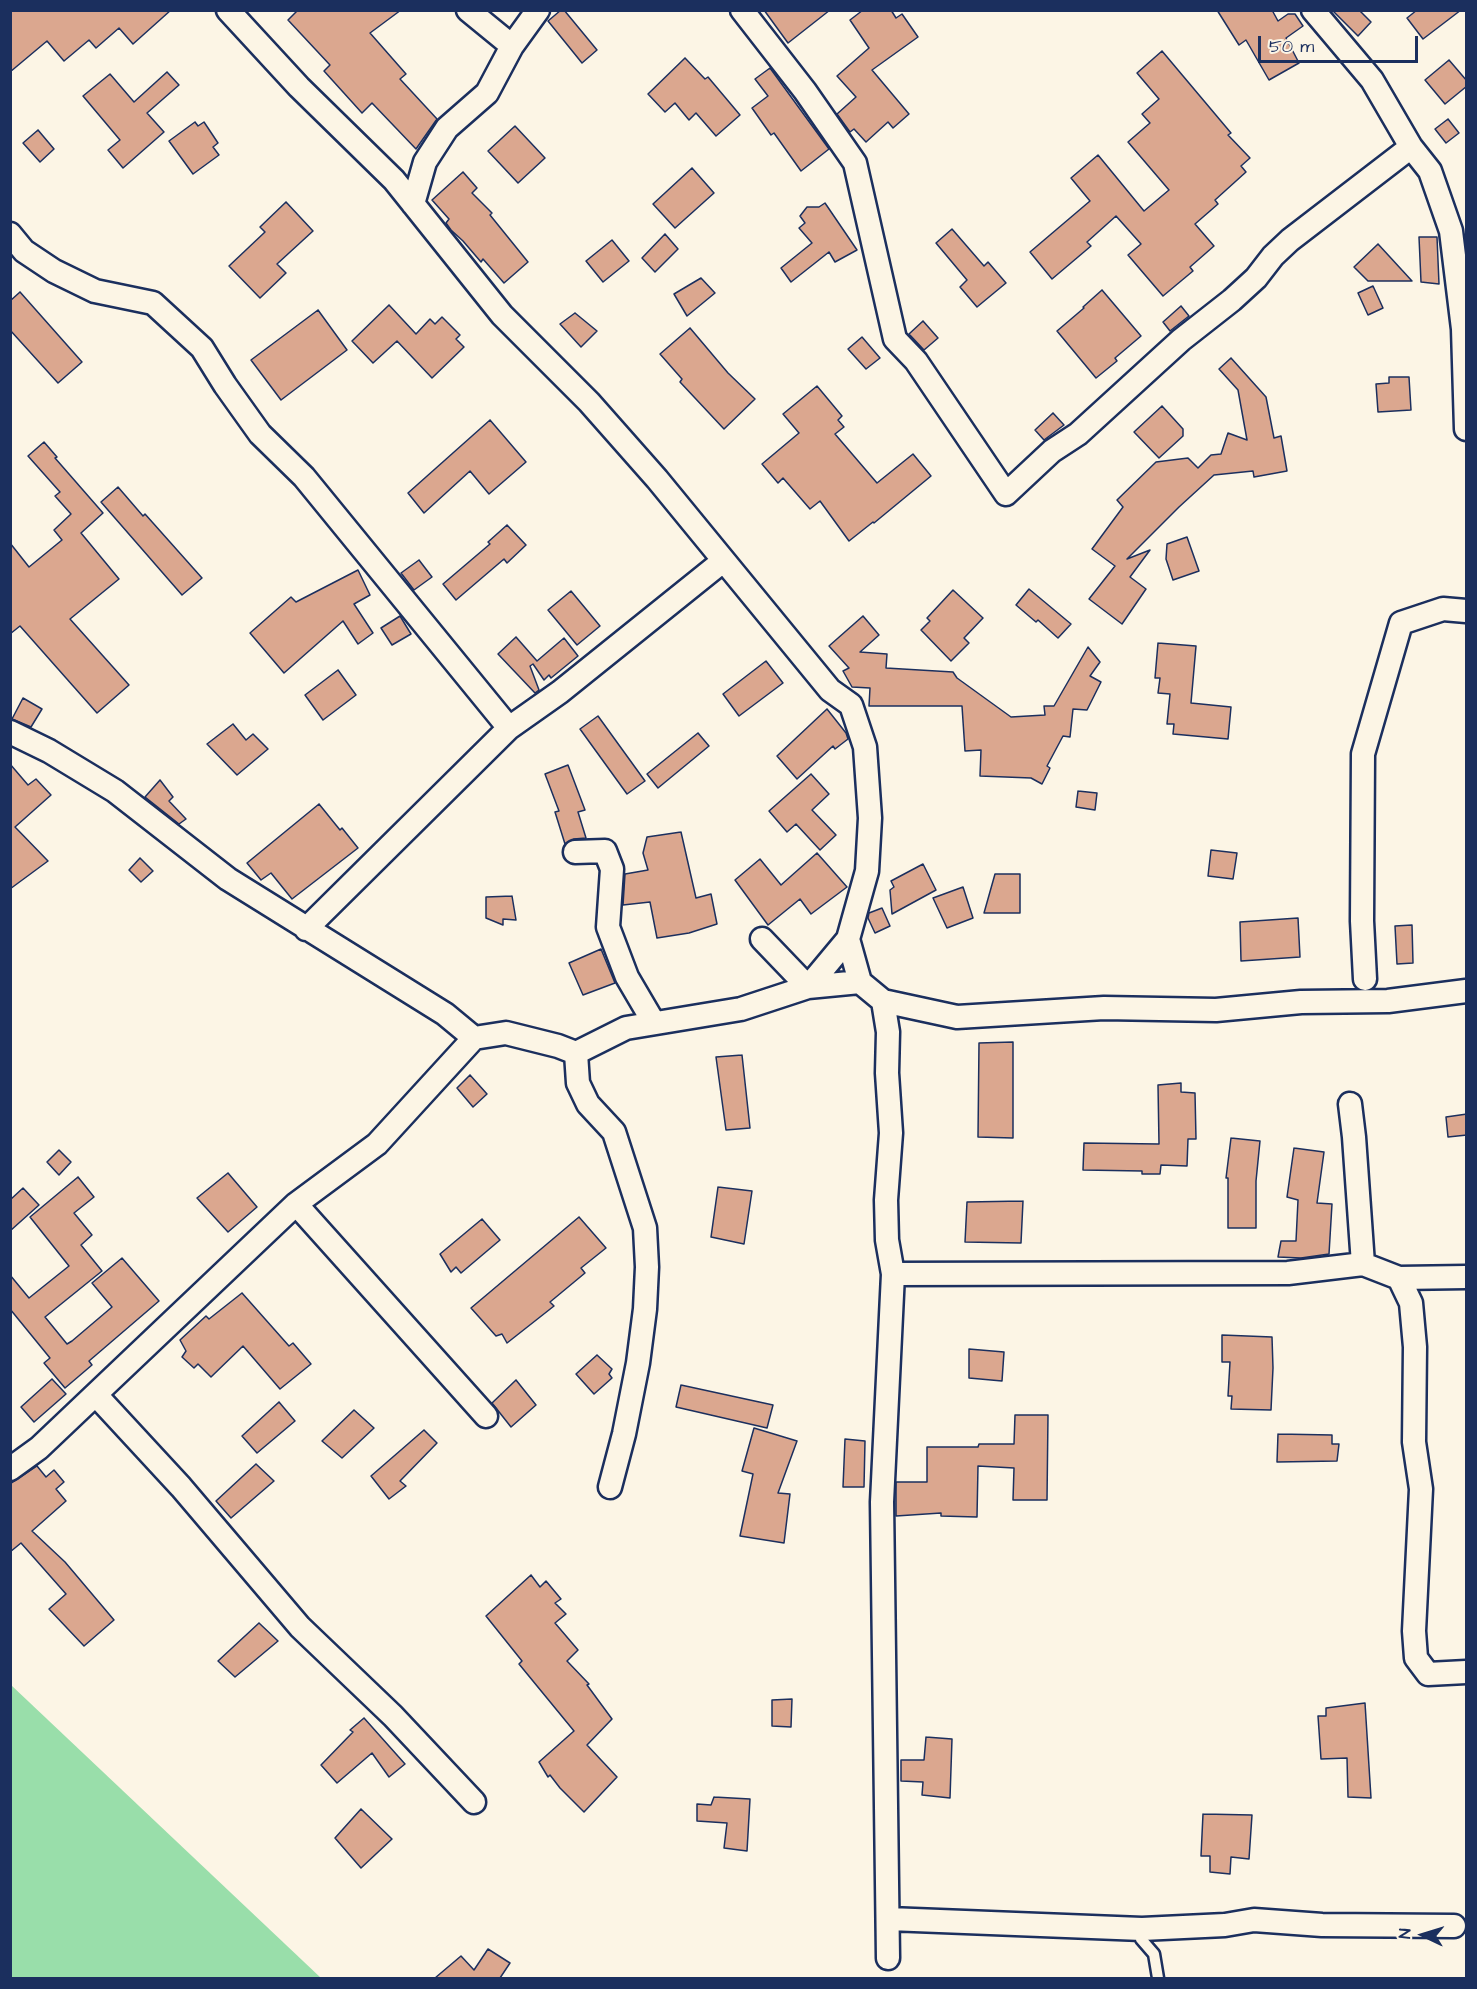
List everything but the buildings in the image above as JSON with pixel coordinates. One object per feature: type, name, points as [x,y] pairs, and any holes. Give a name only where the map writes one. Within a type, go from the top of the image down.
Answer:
[{"type":"street","points":[[228,10],[299,87],[394,180],[502,315],[589,402],[657,479],[830,690],[850,705],[866,747],[870,818],[867,871],[848,939],[808,987]]},
{"type":"street","points":[[468,10],[512,46]]},
{"type":"street","points":[[413,204],[425,162],[447,128],[487,93],[512,46],[538,10]]},
{"type":"street","points":[[742,10],[805,91],[855,163],[895,339],[916,361],[1006,494],[1052,451],[1078,434],[1181,340],[1256,278],[1290,240],[1410,147]]},
{"type":"street","points":[[1313,10],[1372,80],[1410,147],[1430,171],[1451,231],[1465,329],[1467,429]]},
{"type":"street","points":[[10,234],[24,251],[54,271],[95,291],[153,303],[202,348],[260,434],[304,477],[509,728]]},
{"type":"street","points":[[306,928],[509,728],[560,692],[723,561]]},
{"type":"street","points":[[1365,979],[1362,921],[1363,754],[1401,623],[1443,609],[1467,611]]},
{"type":"street","points":[[10,732],[49,751],[115,791],[228,879],[445,1014],[474,1038]]},
{"type":"street","points":[[575,852],[605,851],[612,869],[608,927],[627,977],[654,1023]]},
{"type":"street","points":[[762,939],[808,987]]},
{"type":"street","points":[[848,939],[860,982],[883,1001],[957,1017],[1104,1008],[1216,1010],[1301,1002],[1388,1000],[1467,991]]},
{"type":"street","points":[[10,1469],[39,1448],[296,1204],[377,1144],[474,1038],[506,1033],[576,1053],[626,1028],[741,1009],[808,987],[860,982]]},
{"type":"street","points":[[883,1001],[888,1032],[886,1073],[891,1133],[886,1200],[887,1240],[893,1274],[882,1502],[888,1958]]},
{"type":"street","points":[[576,1053],[578,1083],[588,1104],[614,1132],[645,1228],[645,1309],[638,1364],[624,1434],[610,1487]]},
{"type":"street","points":[[1350,1104],[1363,1264]]},
{"type":"street","points":[[296,1204],[486,1416]]},
{"type":"street","points":[[893,1274],[1287,1274],[1363,1264],[1399,1278],[1467,1276]]},
{"type":"street","points":[[1399,1278],[1411,1303],[1415,1347],[1414,1442],[1421,1489],[1414,1631],[1416,1658],[1428,1674],[1467,1672]]},
{"type":"street","points":[[96,1395],[181,1487],[300,1627],[393,1716],[474,1802]]},
{"type":"street","points":[[889,1919],[1142,1929],[1225,1925],[1254,1920],[1322,1925],[1454,1926]]},
{"type":"lane","points":[[1142,1929],[1141,1940],[1154,1954],[1158,1978]]},
{"type":"green space","points":[[11,1685],[321,1978],[11,1978]]}]
